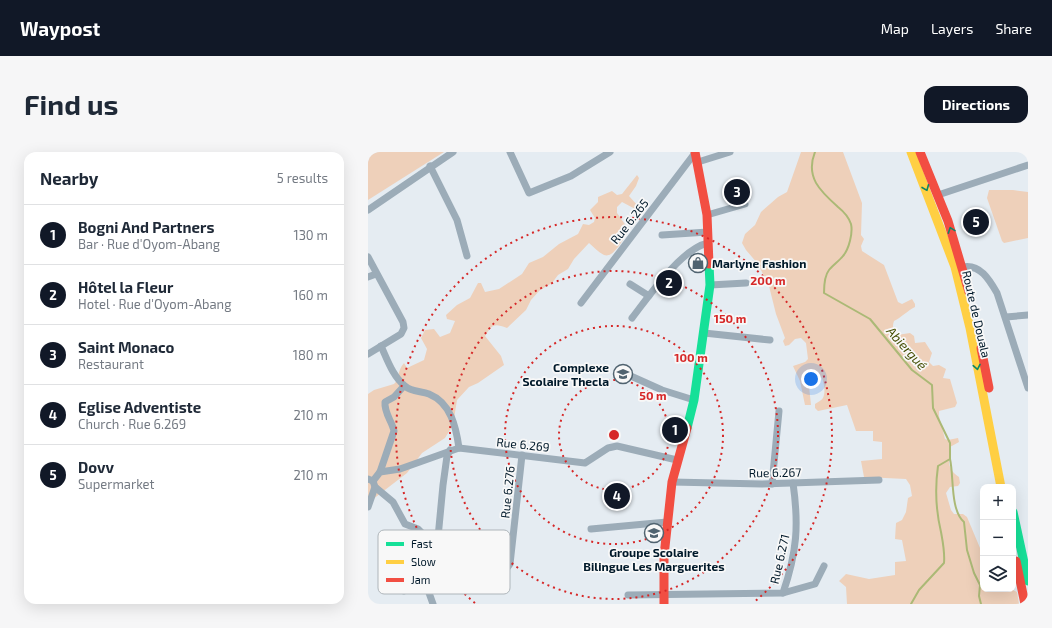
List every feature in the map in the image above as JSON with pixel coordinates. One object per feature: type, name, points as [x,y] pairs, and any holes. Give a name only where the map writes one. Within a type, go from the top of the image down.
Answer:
[{"type":"main road","name":"Route de Douala","points":[[911,152],[953,248],[1000,484]]},
{"type":"main road","points":[[920,152],[938,195],[953,248],[963,267],[985,366],[1007,484]]},
{"type":"main road","points":[[664,604],[664,556],[672,482],[694,400],[710,285],[707,215],[696,156]]},
{"type":"main road","points":[[1015,520],[1025,551],[1028,581]]},
{"type":"main road","points":[[1015,556],[1025,604]]},
{"type":"street","points":[[368,210],[430,166],[453,152]]},
{"type":"street","points":[[510,152],[529,193],[572,176],[610,152]]},
{"type":"street","points":[[696,156],[730,152]]},
{"type":"street","name":"Rue 6.265","points":[[581,303],[696,156]]},
{"type":"street","points":[[938,195],[1028,165]]},
{"type":"street","points":[[430,166],[458,220],[467,256]]},
{"type":"street","points":[[707,215],[746,204]]},
{"type":"street","points":[[662,235],[708,232]]},
{"type":"street","points":[[632,318],[677,264],[699,245],[708,243]]},
{"type":"street","points":[[368,257],[403,322],[404,328],[401,334],[368,354]]},
{"type":"street","points":[[963,267],[971,266],[977,268],[991,282],[997,293],[1028,388]]},
{"type":"street","points":[[368,277],[376,274]]},
{"type":"street","points":[[710,285],[746,283]]},
{"type":"street","points":[[630,284],[649,296]]},
{"type":"street","points":[[1006,317],[1028,315]]},
{"type":"street","points":[[704,334],[770,340]]},
{"type":"street","points":[[381,346],[398,378],[404,386],[429,394],[443,404],[452,417],[457,431],[459,448]]},
{"type":"street","points":[[633,377],[667,392],[694,400]]},
{"type":"street","points":[[369,510],[372,482],[380,472],[394,431],[387,417],[384,407],[385,402],[394,397],[404,386]]},
{"type":"street","points":[[772,484],[779,411]]},
{"type":"street","name":"Rue 6.269","points":[[380,472],[400,469],[459,448],[522,454],[585,463],[608,448],[617,446],[678,460]]},
{"type":"street","points":[[439,530],[447,456],[450,450]]},
{"type":"street","name":"Rue 6.276","points":[[510,564],[522,454]]},
{"type":"street","name":"Rue 6.267","points":[[672,482],[772,484],[879,480]]},
{"type":"street","points":[[372,482],[393,502],[405,524],[419,530]]},
{"type":"street","name":"Rue 6.271","points":[[628,595],[783,593],[797,537],[796,505],[793,483]]},
{"type":"street","points":[[590,529],[667,522]]},
{"type":"street","points":[[783,593],[815,584],[824,566]]},
{"type":"street","points":[[429,594],[432,604]]},
{"type":"shaded area","points":[[368,152],[444,152],[368,200]]},
{"type":"shaded area","points":[[801,152],[843,152],[862,203],[861,235],[864,239],[861,246],[862,251],[884,265],[898,302],[902,304],[912,299],[915,304],[915,307],[894,321],[893,327],[895,332],[897,335],[910,333],[914,336],[915,343],[925,342],[932,353],[929,362],[933,366],[939,365],[946,369],[943,378],[950,379],[957,403],[955,407],[939,411],[939,416],[945,439],[948,440],[958,438],[959,442],[950,447],[949,464],[955,474],[959,477],[960,483],[958,486],[950,487],[946,493],[951,510],[954,514],[963,514],[967,517],[980,548],[980,592],[1016,592],[1019,604],[847,604],[846,587],[839,581],[846,574],[869,579],[895,575],[895,562],[906,561],[902,540],[895,539],[896,523],[902,520],[906,512],[908,498],[912,496],[910,485],[906,479],[864,477],[861,461],[882,459],[882,442],[873,441],[873,431],[856,431],[847,405],[818,411],[815,408],[815,404],[822,400],[824,395],[823,383],[820,376],[810,379],[809,386],[811,405],[805,405],[800,381],[793,366],[805,362],[808,359],[806,343],[801,338],[795,339],[789,345],[785,346],[783,341],[785,338],[776,314],[769,286],[758,264],[742,243],[745,234],[755,225],[761,212],[778,197],[787,192]]},
{"type":"shaded area","points":[[637,175],[639,178],[636,186],[629,196],[638,206],[639,211],[622,202],[617,207],[617,213],[629,230],[615,251],[611,254],[604,255],[589,243],[574,259],[568,269],[558,275],[552,283],[540,290],[531,300],[526,310],[507,328],[497,325],[490,329],[485,336],[501,356],[504,365],[478,383],[469,387],[457,400],[453,425],[445,438],[422,453],[407,473],[368,503],[368,394],[374,390],[394,384],[404,363],[407,368],[424,360],[427,349],[421,338],[425,330],[434,329],[440,337],[450,333],[455,321],[447,319],[446,315],[457,305],[470,298],[478,283],[481,283],[485,292],[499,289],[522,274],[529,263],[543,257],[559,244],[578,234],[583,224],[589,225],[594,222],[595,218],[590,210],[598,202],[598,197],[612,191],[617,195],[622,194]]},
{"type":"shaded area","points":[[989,190],[1013,190],[1028,192],[1028,238],[1004,243],[1002,241],[987,198]]},
{"type":"waterway","name":"Abiergué","points":[[815,152],[812,161],[812,169],[816,183],[825,195],[842,210],[851,224],[850,241],[847,249],[841,258],[829,270],[824,293],[870,319],[912,370],[932,385],[933,408],[950,443],[950,459],[938,466],[936,482],[936,499],[944,548],[944,563],[919,590],[911,604]]},
{"type":"waterway","points":[[950,459],[954,501],[956,509],[964,522],[967,550],[974,573],[980,585],[979,596],[981,604]]},
{"type":"traffic: fast","points":[[687,428],[694,400],[710,285],[709,264]]},
{"type":"traffic: fast","points":[[1015,520],[1028,581]]},
{"type":"traffic: slow","points":[[911,152],[955,267],[970,328],[1000,484]]},
{"type":"traffic: jam","points":[[695,152],[707,215],[709,264]]},
{"type":"traffic: jam","points":[[920,152],[948,221],[969,292]]},
{"type":"traffic: jam","points":[[981,348],[989,388]]},
{"type":"traffic: jam","points":[[664,604],[664,556],[672,482],[687,428]]},
{"type":"traffic: jam","points":[[1016,561],[1025,604]]},
{"type":"place","name":"Saint Monaco","points":[[737,192]]},
{"type":"place","name":"Dovv","points":[[976,222]]},
{"type":"place","name":"Marlyne Fashion","points":[[698,263]]},
{"type":"place","name":"Hôtel la Fleur","points":[[669,283]]},
{"type":"place","name":"Complexe Scolaire Thecla","points":[[623,374]]},
{"type":"place","name":"Bogni And Partners","points":[[675,430]]},
{"type":"place","name":"Eglise Adventiste","points":[[617,496]]},
{"type":"place","name":"Groupe Scolaire Bilingue Les Marguerites","points":[[654,533]]}]
